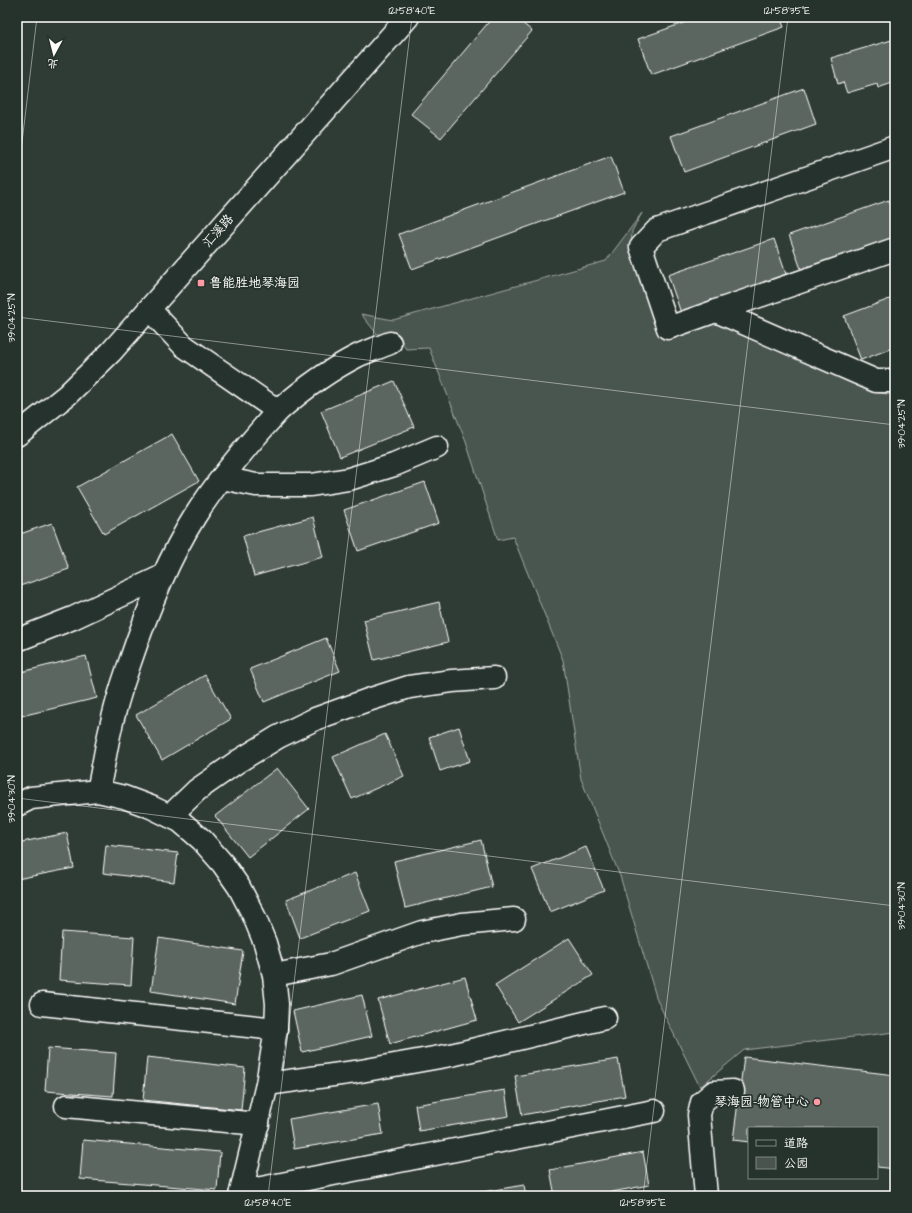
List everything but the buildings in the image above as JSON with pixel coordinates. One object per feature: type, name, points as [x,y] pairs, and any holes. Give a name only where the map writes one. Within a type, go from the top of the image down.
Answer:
[{"type":"street","name":"汇溪路","points":[[17,435],[67,395],[111,352],[408,17]]},
{"type":"street","points":[[895,147],[657,230],[641,247],[668,328],[895,250]]},
{"type":"street","points":[[149,309],[184,346],[278,411]]},
{"type":"street","points":[[716,311],[876,381],[895,381]]},
{"type":"street","points":[[98,791],[109,734],[122,685],[149,609],[163,576],[195,516],[222,478],[278,411],[334,369],[359,355],[390,343]]},
{"type":"street","points":[[222,478],[256,486],[311,485],[349,479],[394,465],[436,447]]},
{"type":"street","points":[[17,640],[73,618],[163,576]]},
{"type":"street","points":[[170,816],[197,790],[237,762],[278,737],[315,719],[409,687],[452,681],[494,678]]},
{"type":"street","points":[[17,805],[31,798],[98,791],[124,797],[151,807],[180,821],[202,840],[223,864],[239,887],[265,942],[274,976],[277,1004],[276,1029],[267,1084],[240,1194],[654,1111]]},
{"type":"street","points":[[274,976],[331,964],[422,932],[462,924],[514,919]]},
{"type":"street","points":[[42,1004],[276,1029]]},
{"type":"street","points":[[267,1084],[355,1072],[451,1055],[605,1018]]},
{"type":"street","points":[[706,1196],[699,1115],[702,1102],[714,1092],[732,1091]]},
{"type":"street","points":[[66,1106],[258,1124]]},
{"type":"path","points":[[17,1056],[20,1062],[20,1089],[17,1098]]},
{"type":"path","points":[[17,1131],[20,1142],[17,1154]]},
{"type":"green space","points":[[642,213],[632,231],[631,250],[663,339],[716,322],[872,392],[895,395],[895,1032],[744,1050],[700,1087],[657,1000],[620,876],[581,779],[563,660],[513,537],[498,540],[466,442],[429,348],[406,349],[397,335],[377,334],[361,314],[393,320],[606,261]]},
{"type":"place","name":"鲁能胜地琴海园","points":[[201,283]]},
{"type":"place","name":"琴海园-物管中心","points":[[817,1102]]}]
